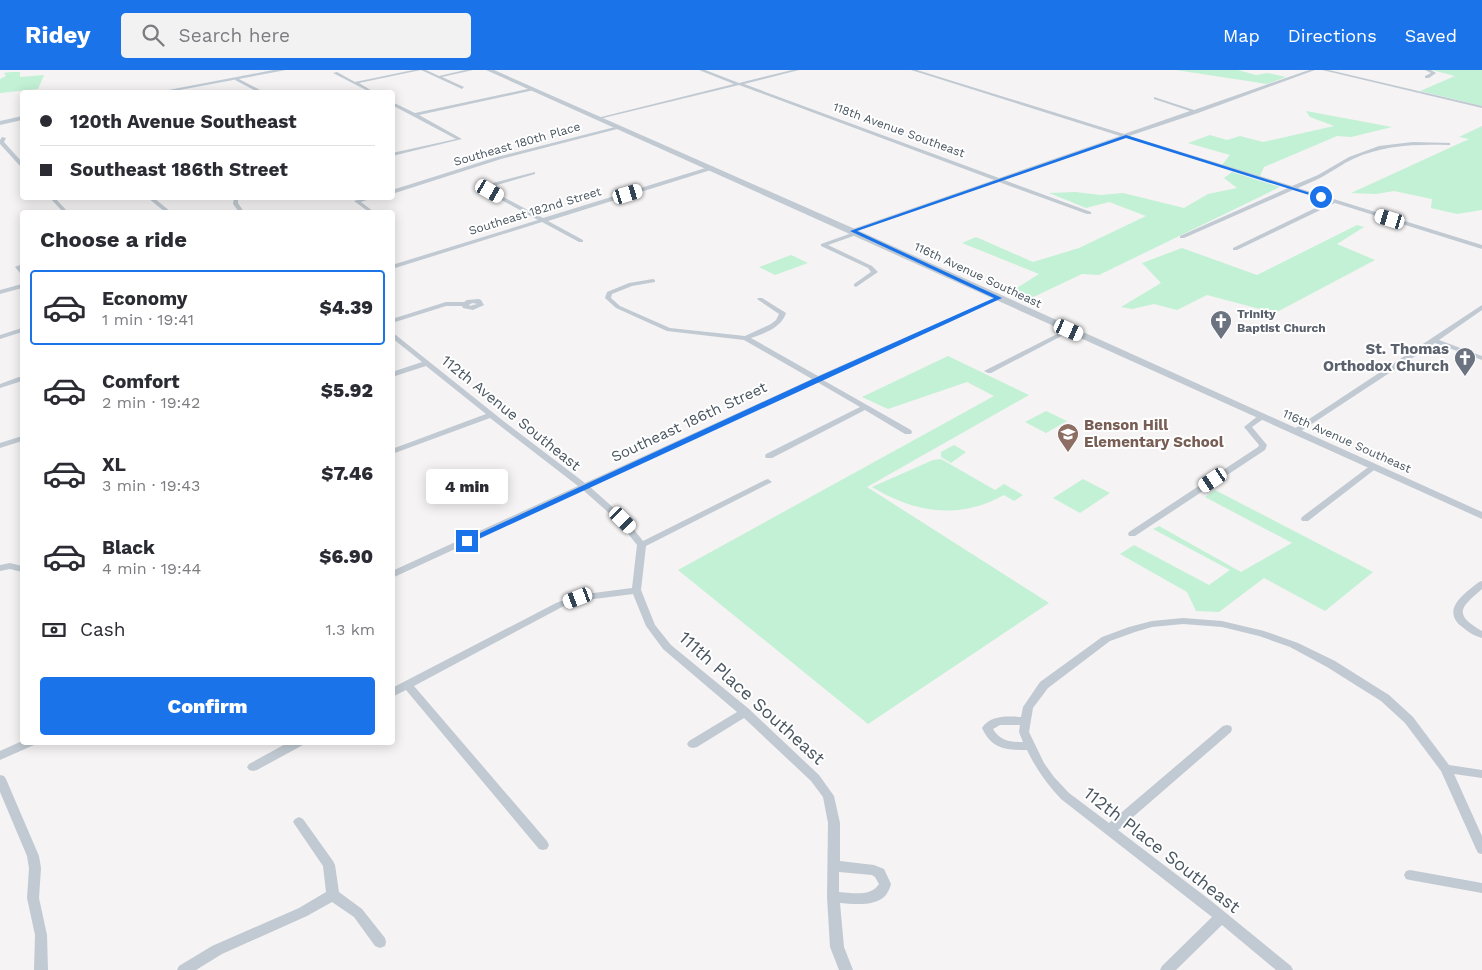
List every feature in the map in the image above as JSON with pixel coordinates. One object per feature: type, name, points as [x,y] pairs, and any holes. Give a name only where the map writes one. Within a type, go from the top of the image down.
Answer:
[{"type":"main road","points":[[173,90],[283,70]]},
{"type":"main road","points":[[2,120],[20,118]]},
{"type":"street","points":[[354,83],[419,70]]},
{"type":"street","points":[[423,70],[462,88]]},
{"type":"street","points":[[438,77],[471,70]]},
{"type":"street","name":"116th Avenue Southeast","points":[[489,70],[855,232],[1482,516]]},
{"type":"street","name":"118th Avenue Southeast","points":[[701,70],[1089,214]]},
{"type":"street","points":[[599,118],[797,70]]},
{"type":"street","points":[[912,70],[1482,247]]},
{"type":"street","points":[[856,285],[876,272],[870,267],[823,245],[1000,180],[1313,70]]},
{"type":"street","points":[[1324,70],[1482,107]]},
{"type":"street","points":[[1427,70],[1434,73],[1427,77]]},
{"type":"street","points":[[335,74],[368,90]]},
{"type":"street","points":[[237,79],[256,90]]},
{"type":"street","points":[[414,115],[532,89]]},
{"type":"street","points":[[1156,98],[1196,112]]},
{"type":"street","points":[[395,105],[460,139],[395,154]]},
{"type":"street","name":"Southeast 180th Place","points":[[395,191],[442,177],[469,166],[619,127]]},
{"type":"street","points":[[4,138],[1,142],[20,163]]},
{"type":"street","points":[[1182,237],[1320,176],[1341,163],[1383,146],[1402,143],[1448,144]]},
{"type":"street","name":"Southeast 182nd Street","points":[[395,266],[712,168]]},
{"type":"street","points":[[533,173],[495,184],[490,191],[580,241]]},
{"type":"street","points":[[54,200],[64,210]]},
{"type":"street","points":[[153,200],[166,210]]},
{"type":"street","points":[[361,200],[356,201],[369,210]]},
{"type":"street","points":[[1235,249],[1335,201]]},
{"type":"street","points":[[653,281],[622,287],[609,294],[608,298],[618,307],[669,330],[746,338],[908,432]]},
{"type":"street","points":[[0,292],[20,287]]},
{"type":"street","name":"Southeast 186th Street","points":[[395,574],[999,298]]},
{"type":"street","points":[[746,338],[778,322],[782,318],[783,313],[760,300]]},
{"type":"street","points":[[395,320],[446,304],[465,304]]},
{"type":"street","points":[[1295,431],[1434,340],[1482,306]]},
{"type":"street","points":[[988,371],[1069,330]]},
{"type":"street","points":[[0,336],[20,331]]},
{"type":"street","name":"112th Avenue Southeast","points":[[395,337],[490,415],[614,511],[633,530],[642,545]]},
{"type":"street","points":[[1434,340],[1482,358]]},
{"type":"street","points":[[395,374],[426,363]]},
{"type":"street","points":[[0,386],[20,380]]},
{"type":"street","points":[[768,456],[866,407]]},
{"type":"street","points":[[395,451],[490,415]]},
{"type":"street","points":[[1132,534],[1262,448],[1262,445],[1248,427],[1262,416]]},
{"type":"street","points":[[0,446],[20,440]]},
{"type":"street","points":[[1305,519],[1374,467]]},
{"type":"street","points":[[395,692],[559,605],[578,598],[636,590],[642,545],[768,482]]},
{"type":"street","points":[[0,568],[10,566],[20,568]]},
{"type":"street","points":[[1482,584],[1461,602],[1457,610],[1458,618],[1465,626],[1482,635]]},
{"type":"street","name":"111th Place Southeast","points":[[636,590],[651,626],[668,646],[745,712],[815,778],[828,796],[834,823],[833,897],[837,947],[846,970]]},
{"type":"street","points":[[1029,746],[1000,744],[989,734],[987,728],[997,721],[1025,726],[1028,707],[1044,685],[1106,640],[1152,624],[1183,620],[1222,624],[1261,633],[1294,645],[1331,664],[1385,698],[1409,720],[1446,769],[1482,849]]},
{"type":"street","points":[[408,685],[543,844]]},
{"type":"street","points":[[693,744],[745,712]]},
{"type":"street","name":"112th Place Southeast","points":[[1025,726],[1029,746],[1050,780],[1065,796],[1111,829],[1286,970]]},
{"type":"street","points":[[1111,829],[1226,729]]},
{"type":"street","points":[[0,756],[24,745]]},
{"type":"street","points":[[253,767],[293,745]]},
{"type":"street","points":[[1446,769],[1482,774]]},
{"type":"street","points":[[0,779],[33,856],[35,868],[33,898],[41,935],[42,970]]},
{"type":"street","points":[[300,822],[329,865],[333,895]]},
{"type":"street","points":[[833,866],[874,870],[880,873],[885,884],[884,889],[875,896],[833,897]]},
{"type":"street","points":[[1410,875],[1482,888]]},
{"type":"street","points":[[333,895],[346,902],[358,913],[380,942]]},
{"type":"street","points":[[184,970],[217,950],[303,912],[333,895]]},
{"type":"street","points":[[1168,970],[1221,917]]},
{"type":"green space","points":[[1176,70],[1238,70],[1256,75],[1268,73],[1286,77],[1267,84]]},
{"type":"green space","points":[[1432,70],[1482,70],[1482,106],[1420,91],[1455,76]]},
{"type":"green space","points":[[20,72],[20,77],[44,75],[38,89],[0,93],[0,79],[6,76],[4,73]]},
{"type":"green space","points":[[1306,111],[1392,127],[1351,137],[1337,136],[1264,167],[1260,176],[1222,165],[1230,155],[1188,143],[1210,135],[1227,140],[1240,136],[1263,142],[1334,126],[1310,117]]},
{"type":"green space","points":[[1482,126],[1482,210],[1457,214],[1431,208],[1432,199],[1394,191],[1376,194],[1351,193],[1469,139],[1459,137]]},
{"type":"green space","points":[[1232,172],[1280,187],[1099,275],[1082,274],[1029,299],[1015,289],[1039,274],[962,243],[976,237],[1033,262],[1079,248],[1146,216],[1109,202],[1086,208],[1049,193],[1075,192],[1101,195],[1123,193],[1184,208],[1208,194],[1237,188],[1224,178]]},
{"type":"green space","points":[[1357,225],[1364,227],[1337,244],[1375,260],[1275,313],[1207,295],[1177,310],[1154,304],[1132,309],[1121,307],[1161,283],[1142,263],[1182,248],[1257,275]]},
{"type":"green space","points":[[791,255],[808,263],[775,275],[759,267]]},
{"type":"green space","points":[[948,356],[1029,395],[867,487],[1049,603],[868,724],[678,570],[994,396],[967,382],[888,409],[862,397]]},
{"type":"green space","points":[[1046,411],[1067,421],[1046,433],[1025,422]]},
{"type":"green space","points":[[954,445],[966,452],[951,463],[941,457],[941,452]]},
{"type":"green space","points":[[941,459],[995,490],[1004,484],[1023,495],[1014,501],[1004,495],[970,508],[937,510],[904,503],[872,487],[933,460]]},
{"type":"green space","points":[[1083,479],[1110,493],[1080,513],[1053,498]]},
{"type":"green space","points":[[1215,490],[1373,572],[1325,611],[1264,578],[1219,612],[1196,611],[1187,592],[1120,554],[1134,545],[1209,585],[1230,570],[1153,529],[1159,526],[1241,572],[1292,543],[1205,497]]},
{"type":"place","name":"Trinity Baptist Church","points":[[1221,340]]},
{"type":"place","name":"St. Thomas Orthodox Church","points":[[1465,377]]},
{"type":"place","name":"Benson Hill Elementary School","points":[[1068,453]]},
{"type":"route","points":[[467,541],[818,379],[999,298],[852,231],[1126,136],[1321,197]]}]
